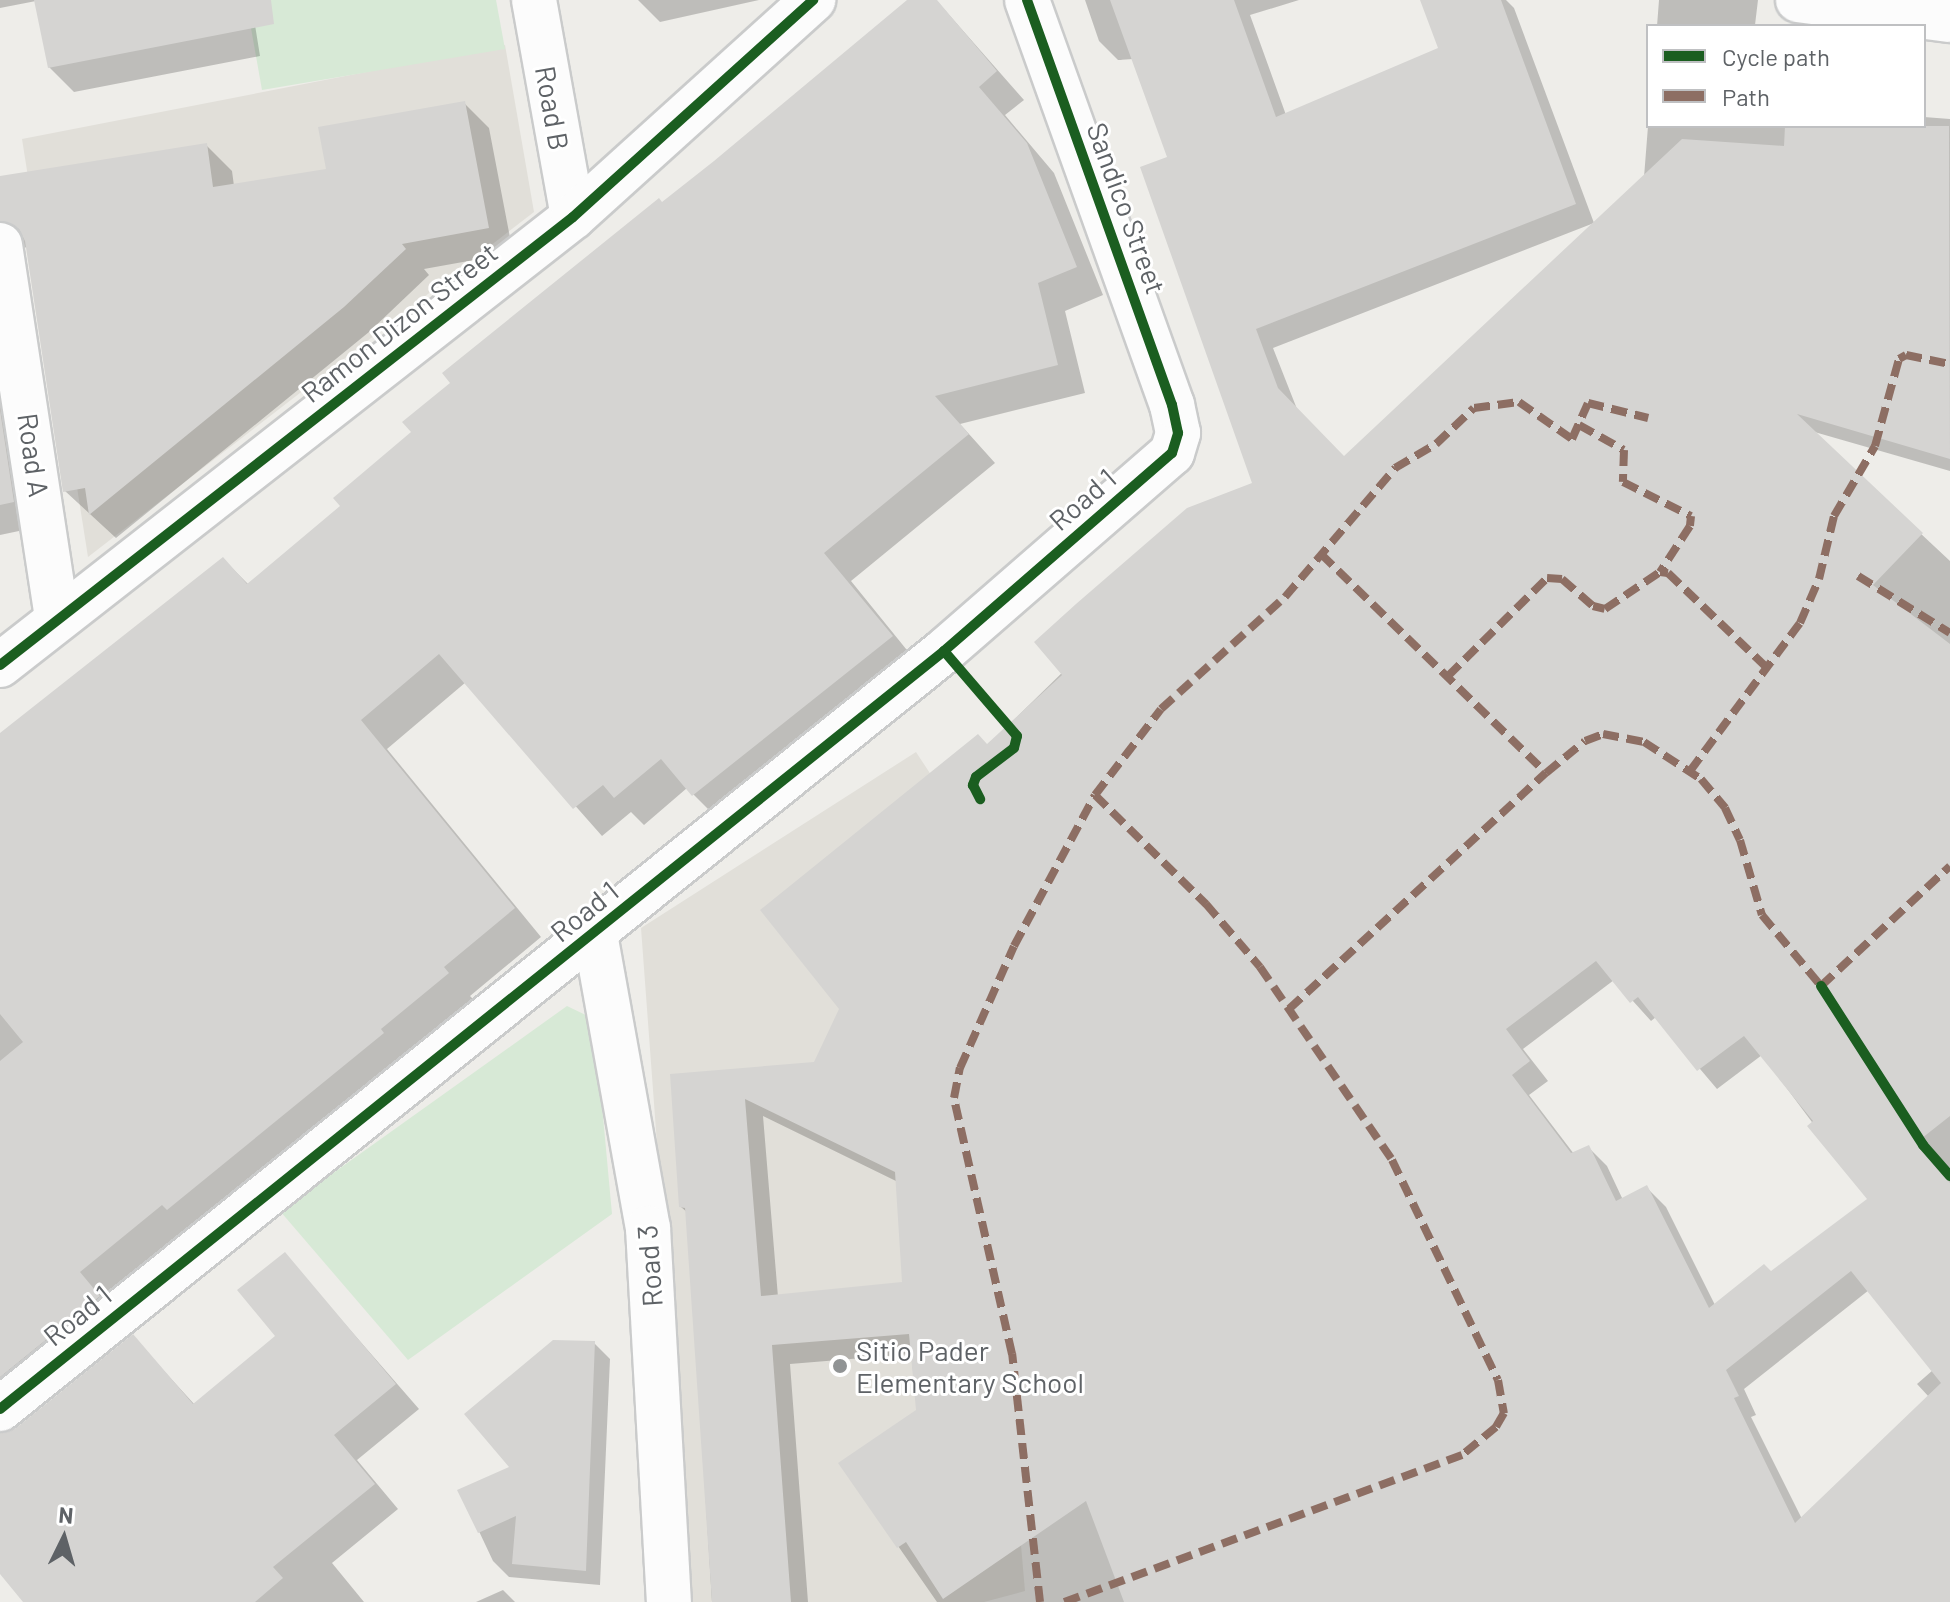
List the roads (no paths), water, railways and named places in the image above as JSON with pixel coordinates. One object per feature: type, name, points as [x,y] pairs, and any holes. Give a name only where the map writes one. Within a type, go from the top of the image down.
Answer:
[{"type":"street","name":"Road B","points":[[534,0],[573,217]]},
{"type":"street","name":"Ramon Dizon Street","points":[[0,665],[573,217],[813,0]]},
{"type":"street","name":"Sandico Street","points":[[1027,0],[1178,433]]},
{"type":"street","points":[[1798,0],[1950,20]]},
{"type":"street","name":"Road A","points":[[0,245],[57,618]]},
{"type":"street","name":"Road 1","points":[[0,1409],[252,1202],[595,934],[944,651],[1172,453],[1178,433]]},
{"type":"street","name":"Road 3","points":[[595,934],[648,1228],[669,1602]]},
{"type":"place","name":"Sitio Pader Elementary School","points":[[840,1366]]}]
